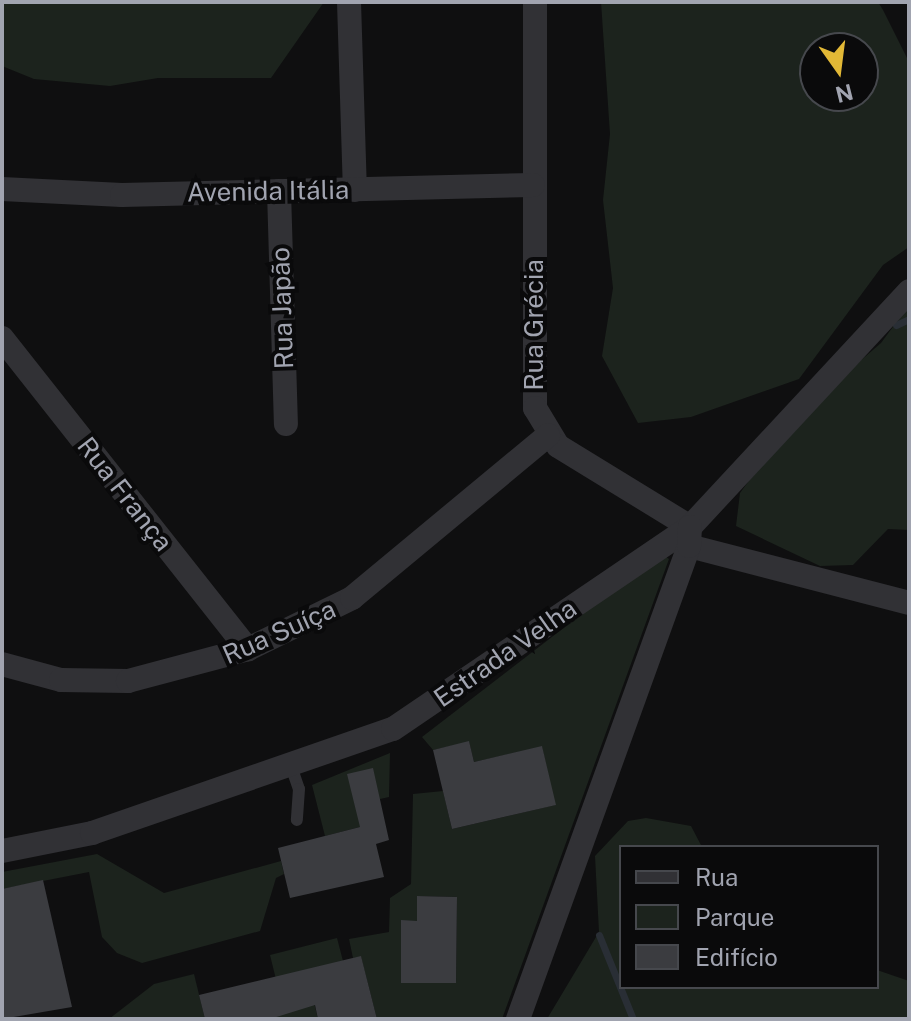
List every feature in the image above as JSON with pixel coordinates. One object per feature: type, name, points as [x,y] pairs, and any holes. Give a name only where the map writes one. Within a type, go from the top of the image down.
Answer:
[{"type":"street","points":[[349,2],[355,190]]},
{"type":"street","name":"Rua Grécia","points":[[535,2],[534,395],[548,435]]},
{"type":"street","name":"Avenida Itália","points":[[2,189],[122,195],[533,185]]},
{"type":"street","name":"Rua Japão","points":[[279,191],[286,424]]},
{"type":"street","name":"Estrada Velha","points":[[2,851],[92,833],[393,729],[689,536],[909,291]]},
{"type":"street","name":"Rua França","points":[[2,338],[248,649]]},
{"type":"street","points":[[548,435],[603,478],[689,536],[909,603]]},
{"type":"street","name":"Rua Suíça","points":[[2,664],[61,680],[128,681],[248,649],[352,598],[548,435]]},
{"type":"street","points":[[518,1019],[689,536]]},
{"type":"lane","points":[[291,766],[299,789],[297,820]]},
{"type":"green space","points":[[2,2],[324,2],[271,78],[158,78],[110,86],[34,79],[2,66]]},
{"type":"green space","points":[[601,2],[878,2],[909,62],[909,247],[883,265],[799,379],[691,417],[638,423],[602,356],[613,288],[603,200],[610,134]]},
{"type":"green space","points":[[909,305],[909,530],[888,529],[853,565],[820,566],[736,526],[740,493],[796,416],[881,343]]},
{"type":"green space","points":[[661,553],[669,559],[502,1019],[377,1019],[361,957],[353,958],[349,939],[389,932],[390,898],[411,884],[413,794],[443,791],[452,829],[555,805],[542,747],[474,762],[469,742],[433,750],[422,737]],"holes":[[[417,896],[457,897],[456,983],[401,982],[401,921],[417,921]]]},
{"type":"green space","points":[[390,753],[389,797],[380,799],[364,826],[325,836],[312,785]]},
{"type":"green space","points":[[646,818],[691,826],[701,845],[619,845],[619,989],[879,989],[879,971],[909,981],[909,1019],[547,1019],[599,932],[595,856],[628,821]]},
{"type":"green space","points":[[97,854],[164,893],[281,861],[284,874],[276,878],[260,931],[142,963],[117,953],[102,937],[89,872],[2,889],[2,872]]},
{"type":"green space","points":[[337,938],[343,961],[306,970],[318,1019],[270,1019],[284,1012],[270,955]]},
{"type":"green space","points":[[194,974],[205,1019],[109,1019],[154,984]]},
{"type":"building","points":[[469,741],[474,762],[542,746],[556,805],[452,829],[433,750]]},
{"type":"building","points":[[373,768],[389,840],[376,844],[384,877],[290,898],[278,848],[360,827],[347,774]]},
{"type":"building","points":[[43,880],[72,1007],[2,1019],[2,889]]},
{"type":"building","points":[[417,896],[457,897],[456,983],[401,983],[401,920],[417,921]]},
{"type":"building","points":[[361,956],[377,1019],[318,1019],[315,1005],[270,1019],[205,1019],[199,995]]},
{"type":"waterway","points":[[896,325],[909,319]]},
{"type":"waterway","points":[[599,935],[619,984]]},
{"type":"waterway","points":[[621,989],[633,1019]]}]
